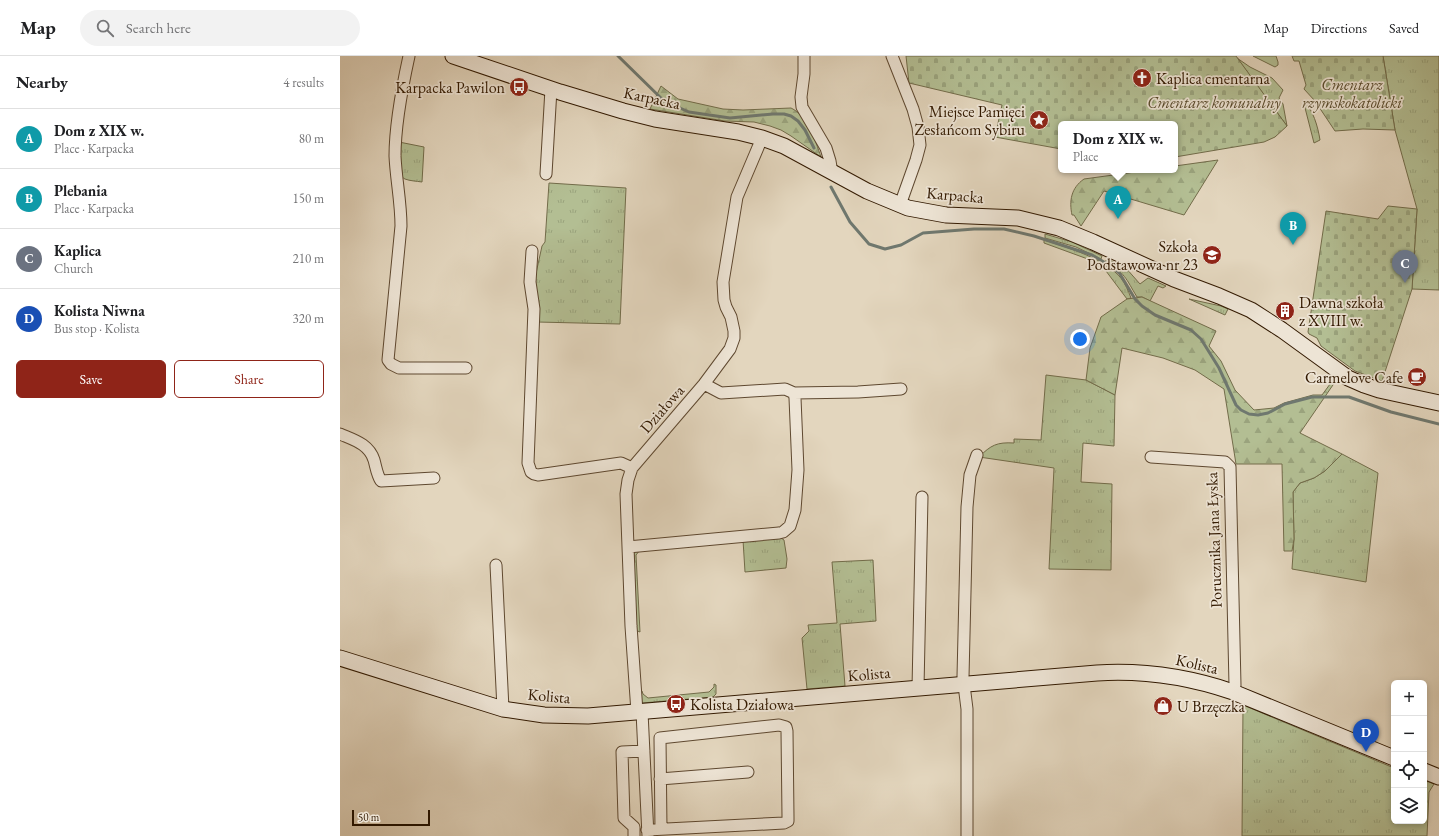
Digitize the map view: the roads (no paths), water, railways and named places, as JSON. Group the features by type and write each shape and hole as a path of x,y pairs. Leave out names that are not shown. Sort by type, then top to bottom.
{"street":[{"path":"409,56 400,102 395,145 396,177 401,209 401,226 388,360 391,364 399,368 466,368"},
{"name":"Karpacka","path":"453,56 598,104 655,119 762,138 784,146 867,191 917,211 946,215 1018,218 1043,224 1080,236 1174,279 1251,310 1282,330 1338,372 1354,380 1379,390 1439,403"},
{"path":"804,56 804,74 800,97 802,107 826,148 832,173"},
{"path":"892,56 913,109 918,127 920,144 900,205"},
{"path":"546,174 551,89"},
{"name":"Działowa","path":"647,833 644,751 631,626 626,494 628,480 632,468 704,384 727,355 732,343 734,331 731,317 724,300 723,282 737,197 743,179 762,138"},
{"path":"532,251 530,282 534,309 529,468 534,474 538,475 621,464 632,468"},
{"path":"704,384 721,393 785,389 794,393 858,392 901,389"},
{"path":"628,547 779,533 788,529 792,522 795,510 798,470 794,393"},
{"path":"340,434 367,448 374,459 378,477 381,481 434,478"},
{"path":"968,836 967,709 963,677 967,507 970,476 977,455"},
{"name":"Porucznika Jana Łyska","path":"1151,457 1225,462 1230,467 1235,685 1233,692"},
{"path":"918,688 922,497"},
{"path":"496,565 503,709"},
{"name":"Kolista","path":"340,658 503,709 544,715 588,716 964,684 1123,672 1154,673 1183,677 1233,692 1391,757"},
{"path":"647,833 661,829 781,824 788,821 786,727 779,725 660,738 661,829"},
{"path":"634,836 634,827 624,818 622,752 644,751"},
{"path":"1427,771 1439,777"},
{"path":"660,780 748,772"}],"waterway":[{"path":"618,56 664,101 689,112 730,118 773,114 784,114 791,116 798,121 805,130 814,148"},
{"path":"831,187 850,222 869,244 885,249 901,245 923,233 974,229 1004,229 1034,236 1092,255 1114,268 1120,274 1135,299 1142,306 1155,315 1191,330 1201,339 1219,368 1236,405 1241,410 1249,414 1258,415 1268,413 1285,404 1312,397 1349,397 1391,412 1439,424"}],"place":[{"name":"Kaplica cmentarna","path":"1142,78"},
{"name":"Karpacka Pawilon","path":"519,87"},
{"name":"Miejsce Pamięci Zesłańcom Sybiru","path":"1039,120"},
{"name":"Dom z XIX w.","path":"1118,219"},
{"name":"Plebania","path":"1293,245"},
{"name":"Szkoła Podstawowa nr 23","path":"1212,255"},
{"name":"Kaplica","path":"1405,283"},
{"name":"Dawna szkoła z XVIII w.","path":"1285,311"},
{"name":"Carmelove Cafe","path":"1417,377"},
{"name":"Kolista Działowa","path":"676,704"},
{"name":"U Brzęczka","path":"1163,706"},
{"name":"Kolista Niwna","path":"1366,752"}],"park label":[{"name":"Cmentarz rzymskokatolicki","path":"1352,93"},
{"name":"Cmentarz komunalny","path":"1214,102"}]}
